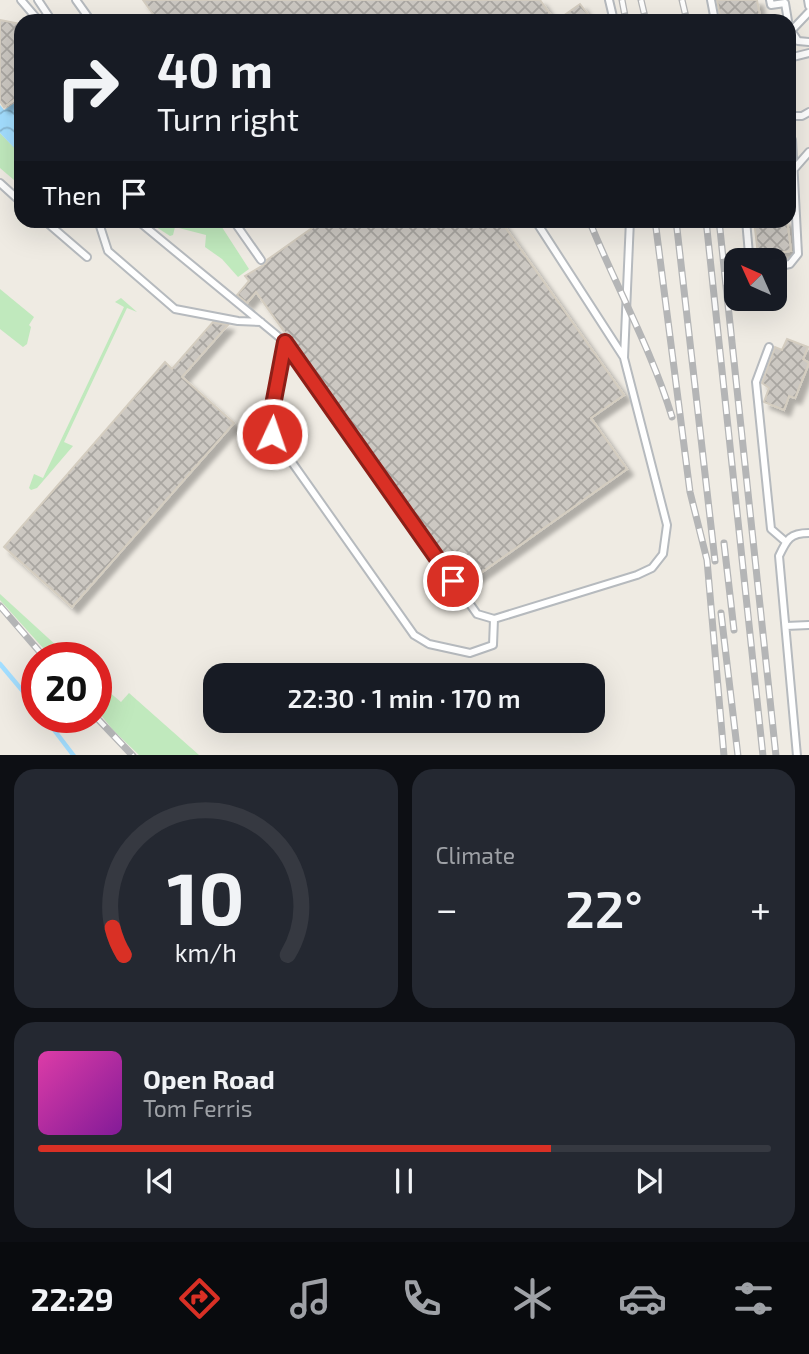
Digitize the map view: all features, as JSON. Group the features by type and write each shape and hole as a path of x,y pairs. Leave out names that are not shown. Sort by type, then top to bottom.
{"lane":[{"path":"771,0 771,5 785,3 787,14"},
{"path":"796,23 809,9 808,0"},
{"path":"796,167 809,152"},
{"path":"0,183 14,196"},
{"path":"788,264 798,254 796,197"},
{"path":"53,228 87,257"},
{"path":"101,228 108,251 175,310 238,321 261,322"},
{"path":"147,228 285,342 477,614 494,619 652,568 663,554 667,525 624,358 630,228"},
{"path":"238,228 261,261"},
{"path":"540,228 624,358"},
{"path":"747,228 748,248"},
{"path":"285,342 270,421 272,434 414,635 429,644 470,653 494,645 494,619"},
{"path":"769,347 755,382 771,529 786,542"},
{"path":"797,755 779,556 786,542 796,533 809,533"},
{"path":"786,626 809,625"}],"green space":[{"path":"0,133 14,148 14,180 0,168"},
{"path":"158,228 175,228 170,236"},
{"path":"179,228 223,228 249,269 238,277 222,259 205,247 206,235"},
{"path":"0,289 34,317 29,325 31,327 27,344 23,347 0,329"},
{"path":"121,298 137,312 127,308 64,442 73,446 37,488 31,490 29,488 34,474 43,478 124,307 115,302"},
{"path":"0,594 52,642 38,642 0,600"},
{"path":"129,693 199,755 139,755 113,730 112,694 121,702"}],"water":[{"path":"14,104 14,148 0,133 0,105 4,110"}],"building":[{"path":"143,0 540,0 550,14 153,14"},
{"path":"717,0 757,0 760,14 720,14"},
{"path":"580,4 588,14 566,14"},
{"path":"0,20 14,23 14,100 4,107 0,101"},
{"path":"312,228 506,228 624,395 591,418 627,469 464,585 256,292 247,303 237,295 249,281 245,276"},
{"path":"755,228 788,228 791,251 788,251 788,248 757,248"},
{"path":"213,322 228,325 182,377 234,423 72,607 4,547 165,362 172,369"},
{"path":"787,339 808,347 803,359 809,363 795,398 789,396 784,410 764,402 769,388 762,383 775,347 782,350"}],"waterway":[{"path":"0,664 21,689"},
{"path":"56,733 73,755"}],"railway":[{"path":"622,0 625,14"},
{"path":"641,0 644,14"},
{"path":"682,0 685,14"},
{"path":"593,228 654,367 672,417"},
{"path":"656,228 690,492 707,560 724,755"},
{"path":"677,228 715,561"},
{"path":"707,228 763,755"},
{"path":"720,228 776,755"},
{"path":"724,543 734,630"},
{"path":"0,606 31,642"},
{"path":"721,613 738,755"},
{"path":"111,733 132,755"}],"route":[{"path":"272,434 270,421 285,342 453,581"}]}
